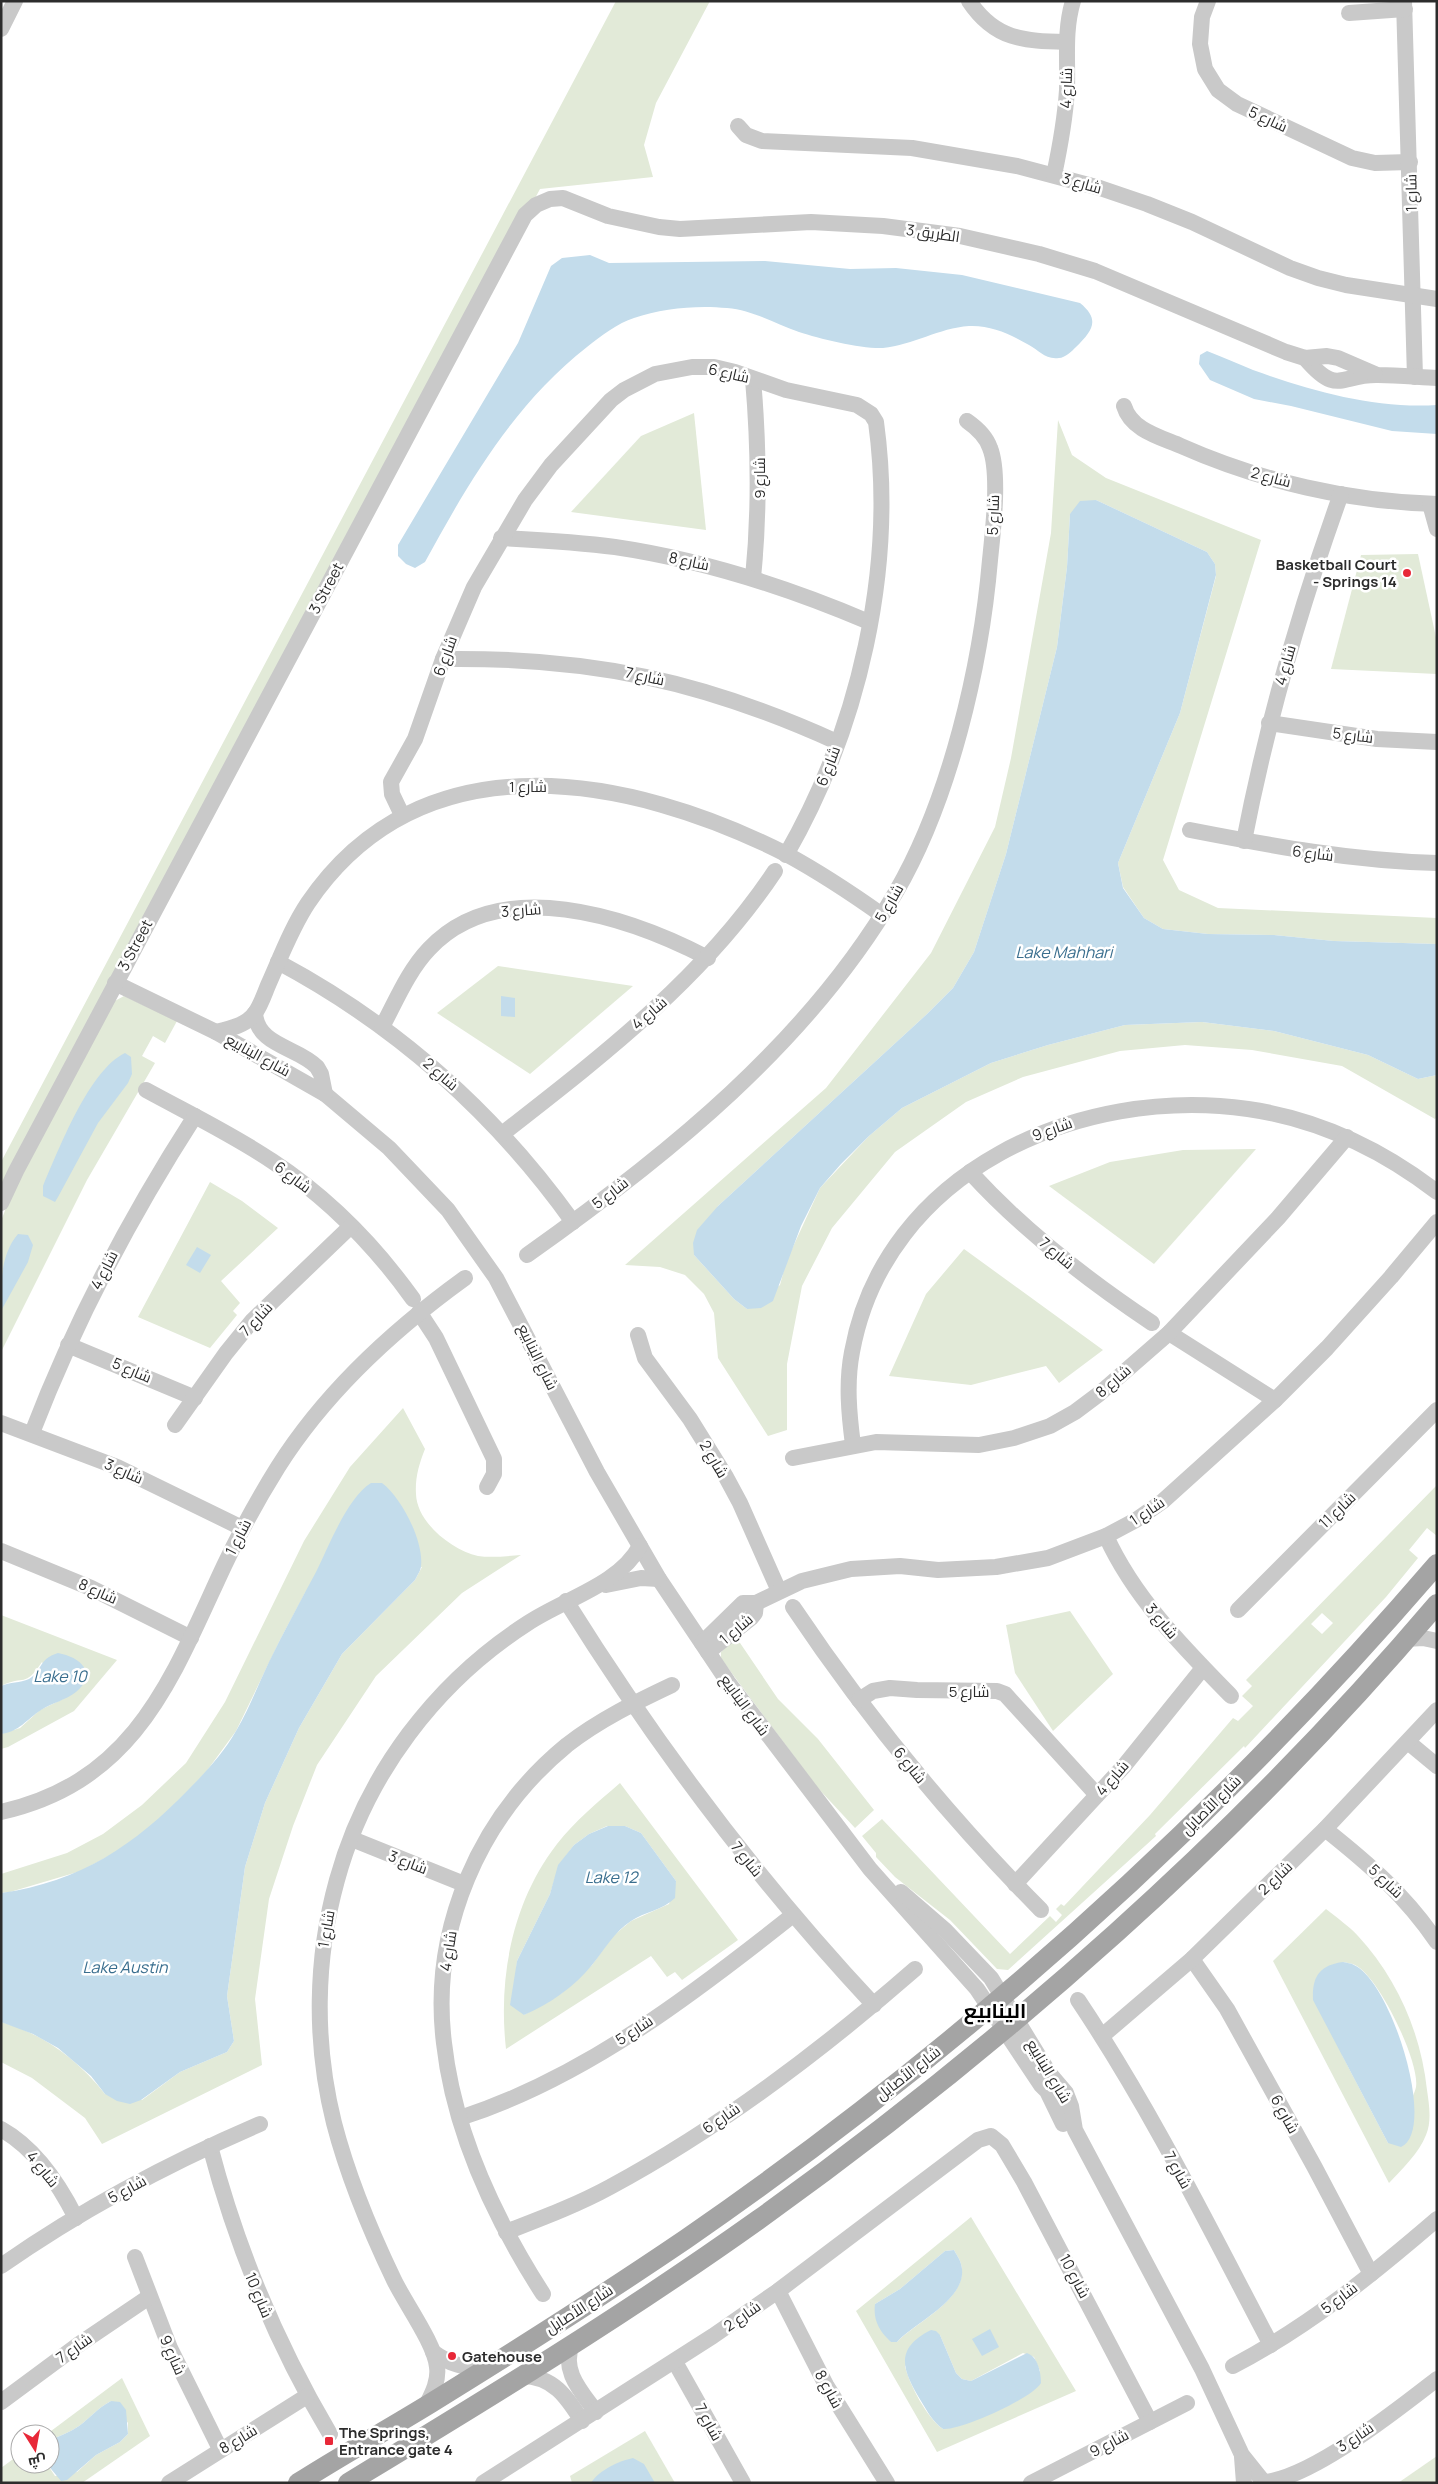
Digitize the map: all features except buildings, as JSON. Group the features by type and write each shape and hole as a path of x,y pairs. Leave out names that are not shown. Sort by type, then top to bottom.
{"main road":[{"name":"شارع الأصايل","path":"298,2483 374,2435 485,2370 687,2238 785,2168 880,2096 996,2002 1124,1889 1214,1803 1334,1679 1437,1564"},
{"name":"شارع الأصايل","path":"348,2483 642,2300 788,2199 896,2117 1010,2024 1164,1888 1218,1836 1437,1604"}],"street":[{"path":"1,29 16,1"},
{"path":"969,1 977,14 1003,33 1018,39 1066,42"},
{"name":"شارع 4","path":"1054,175 1066,107 1066,42 1073,1"},
{"name":"شارع 5","path":"1208,1 1200,30 1202,58 1211,80 1227,98 1352,158 1375,163 1410,162"},
{"name":"شارع 1","path":"1349,13 1405,5 1415,377"},
{"name":"شارع 3","path":"738,126 746,134 762,141 912,148 982,159 1054,175 1100,188 1156,208 1202,226 1290,268 1318,278 1413,297"},
{"name":"3 الطريق","path":"545,201 556,198 570,200 608,216 659,227 680,228 788,222 834,223 910,229 977,240 1039,254 1104,275 1310,364 1331,380 1348,381 1375,374"},
{"name":"3 Street","path":"1,1204 16,1171 525,215 531,208 545,201"},
{"path":"1413,297 1437,300"},
{"name":"3 الطريق","path":"1310,364 1327,356 1338,358 1375,374"},
{"name":"شارع 6","path":"402,815 392,794 392,782 415,739 443,659 474,587 525,500 551,465 580,432 624,390 655,374 692,367 714,367 735,372 786,390 857,405 872,414 876,422 880,482 880,533 869,622 855,684 837,742 816,799 786,855"},
{"path":"1375,374 1437,378"},
{"name":"شارع 9","path":"753,379 760,458 758,538 753,578"},
{"name":"شارع 2","path":"1124,406 1131,420 1140,428 1192,451 1263,476 1341,494 1433,504"},
{"name":"شارع 5","path":"527,1255 573,1222 688,1129 774,1050 837,981 882,914 906,873 936,804 967,702 983,620 992,539 994,462 986,438 967,421"},
{"name":"شارع 4","path":"1244,841 1269,723 1302,607 1341,494"},
{"path":"1433,504 1437,529"},
{"name":"شارع 8","path":"501,538 581,543 685,560 753,578 814,598 869,622"},
{"name":"شارع 7","path":"443,659 496,658 548,661 650,676 746,704 837,742"},
{"name":"شارع 5","path":"1269,723 1378,739 1437,742"},
{"name":"شارع 1","path":"255,1013 308,903 328,877 370,835 402,815 445,797 478,789 534,784 562,786 629,798 682,812 744,835 786,855 835,882 882,914"},
{"name":"شارع 6","path":"1190,830 1331,855 1437,863"},
{"name":"شارع 4","path":"502,1134 619,1040 683,984 738,924 776,872"},
{"name":"شارع 3","path":"382,1027 411,973 429,949 459,926 476,917 502,910 551,908 613,920 650,932 708,958"},
{"name":"شارع 2","path":"278,962 304,976 382,1027 444,1076 502,1134 539,1176 573,1222"},
{"name":"شارع الينابيع","path":"116,983 216,1032 324,1094 358,1120 419,1178 448,1210 473,1243 517,1314 576,1433 659,1579 769,1739 851,1843 899,1890 956,1941 991,1978 996,2002 1047,2082 1069,2099 1069,2127 1202,2369 1242,2455 1262,2482"},
{"path":"216,1032 243,1023 255,1013 258,1026 266,1037 317,1067 321,1074 324,1094"},
{"name":"شارع 6","path":"146,1090 236,1138 296,1178 351,1226 388,1266 416,1306"},
{"name":"شارع 9","path":"853,1445 849,1414 852,1352 868,1299 885,1265 912,1226 930,1206 970,1172 986,1160 1044,1130 1074,1120 1141,1107 1213,1105 1248,1109 1303,1121 1347,1137 1403,1167 1437,1192"},
{"name":"شارع 4","path":"32,1433 68,1345 124,1233 195,1116"},
{"name":"شارع 8","path":"793,1458 853,1445 901,1441 948,1445 979,1445 1014,1438 1050,1426 1099,1394 1169,1333 1278,1218 1347,1137"},
{"name":"شارع 7","path":"970,1172 1011,1214 1048,1246 1116,1299 1152,1323"},
{"name":"شارع 1","path":"705,1647 752,1618 757,1608 756,1603 779,1591 826,1574 859,1568 900,1566 938,1570 976,1570 1017,1564 1062,1553 1106,1536 1136,1520 1163,1501 1275,1400 1327,1348 1437,1222"},
{"name":"شارع 7","path":"175,1425 226,1353 252,1321 351,1226"},
{"name":"شارع 1","path":"1,1812 63,1788 86,1774 120,1748 134,1732 160,1698 191,1638 242,1528 279,1466 330,1399 416,1306 465,1278"},
{"path":"416,1306 442,1350 494,1459 494,1474 487,1487"},
{"path":"1169,1333 1275,1400"},
{"name":"شارع 2","path":"638,1335 645,1358 690,1419 726,1477 740,1503 779,1591"},
{"name":"شارع 5","path":"68,1345 195,1398"},
{"name":"شارع 11","path":"1238,1610 1437,1410"},
{"name":"شارع 3","path":"1,1423 32,1433 159,1486 242,1528"},
{"name":"شارع 3","path":"1106,1536 1115,1556 1137,1591 1203,1668 1231,1696"},
{"name":"شارع 1","path":"426,2406 433,2392 437,2375 433,2352 404,2300 370,2226 334,2123 320,2033 319,1994 322,1954 328,1915 338,1877 362,1813 390,1762 418,1722 443,1692 498,1644 527,1623 622,1570 640,1546"},
{"name":"شارع 8","path":"1,1551 98,1591 191,1638"},
{"name":"شارع 1","path":"587,1590 629,1580 659,1579"},
{"path":"566,1600 632,1705"},
{"name":"شارع 6","path":"793,1607 860,1700 927,1785 1015,1884 1042,1910"},
{"path":"1406,1639 1423,1638 1437,1641"},
{"name":"شارع 4","path":"1015,1884 1097,1795 1203,1668"},
{"name":"شارع 4","path":"543,2294 506,2232 483,2182 460,2118 447,2064 442,2000 448,1942 464,1884 493,1829 527,1783 569,1744 632,1705 672,1685"},
{"name":"شارع 5","path":"860,1700 874,1691 890,1688 997,1691 1005,1694 1097,1795"},
{"name":"شارع 7","path":"632,1705 698,1796 792,1915 874,2005"},
{"name":"شارع 2","path":"1102,2036 1192,1959 1325,1829 1437,1710"},
{"path":"1408,1742 1437,1766"},
{"name":"شارع 5","path":"1325,1829 1374,1868 1399,1892 1437,1942"},
{"name":"شارع 3","path":"352,1839 464,1884"},
{"name":"شارع 5","path":"460,2118 519,2096 579,2065 682,1999 792,1915"},
{"name":"شارع 6","path":"1192,1959 1227,2009 1371,2274"},
{"name":"شارع 6","path":"506,2232 601,2191 658,2160 763,2090 874,2005 915,1969"},
{"name":"شارع 7","path":"1078,2000 1102,2036 1200,2209 1271,2345"},
{"name":"شارع 5","path":"1,2266 76,2218 120,2193 210,2146 260,2124"},
{"name":"شارع 4","path":"1,2128 19,2141 42,2165 62,2192 76,2218"},
{"name":"شارع 2","path":"494,2480 675,2362 778,2291 978,2140 991,2136"},
{"name":"شارع 10","path":"991,2136 1002,2145 1024,2182 1150,2422"},
{"name":"شارع 10","path":"210,2146 232,2225 252,2280 274,2332 307,2396 330,2434"},
{"name":"شارع 5","path":"1233,2366 1271,2345 1371,2274 1437,2218"},
{"name":"شارع 9","path":"135,2257 149,2298 185,2383 220,2449"},
{"name":"شارع 8","path":"778,2291 826,2385 887,2483"},
{"name":"شارع 7","path":"1,2402 78,2345 149,2298"},
{"path":"572,2344 568,2364 572,2377 596,2412"},
{"path":"433,2352 443,2360 459,2366 485,2370"},
{"name":"شارع 7","path":"675,2362 743,2483"},
{"path":"522,2376 536,2377 565,2395 579,2423"},
{"path":"556,2388 572,2377"},
{"name":"شارع 3","path":"1262,2482 1293,2478 1351,2441 1437,2380"},
{"name":"شارع 8","path":"169,2483 220,2449 307,2396"},
{"name":"شارع 9","path":"1031,2483 1187,2403"},
{"name":"شارع الينابيع","path":"1242,2455 1244,2483"}],"green space":[{"path":"616,1 710,1 656,103 644,145 653,177 540,189 1,1197 1,1162"},
{"path":"694,413 706,530 571,512 641,436"},
{"path":"1058,420 1072,455 1106,478 1261,540 1163,860 1179,890 1218,908 1437,918 1437,944 1334,941 1274,935 1208,934 1163,929 1144,918 1123,887 1118,863 1180,713 1216,576 1215,564 1207,552 1096,500 1070,514 1067,567 1057,647 1006,854 974,952 953,988 927,1014 718,1206 694,1255 734,1299 747,1309 780,1285 786,1262 820,1188 869,1136 902,1108 991,1063 1048,1045 1125,1025 1202,1022 1274,1031 1368,1055 1418,1079 1437,1075 1437,1117 1435,1119 1342,1066 1252,1050 1185,1045 1120,1051 1023,1077 966,1102 895,1152 832,1228 802,1286 787,1364 787,1430 768,1436 718,1358 714,1313 704,1294 685,1275 660,1267 625,1265 826,1088 931,953 995,827 1011,758 1051,533"},
{"path":"1418,554 1437,642 1437,674 1331,669 1361,555"},
{"path":"498,966 633,986 530,1074 437,1013"},
{"path":"124,996 177,1021 165,1043 153,1036 142,1056 155,1063 87,1180 1,1352 1,1221 14,1187 113,1002"},
{"path":"1256,1149 1154,1264 1049,1186 1110,1162 1183,1150"},
{"path":"210,1182 242,1201 278,1228 221,1281 240,1303 233,1311 237,1315 210,1348 138,1317"},
{"path":"964,1249 1103,1350 1059,1383 1046,1366 971,1385 889,1376 926,1294"},
{"path":"403,1408 425,1449 418,1471 416,1494 422,1515 429,1525 447,1541 468,1553 488,1557 521,1555 462,1593 376,1676 317,1765 293,1826 269,1899 255,1999 262,2065 102,2144 85,2118 32,2078 1,2062 1,2022 17,2027 46,2041 72,2059 105,2094 142,2100 180,2072 227,2052 234,2041 227,1996 245,1867 265,1803 299,1728 342,1654 415,1580 422,1567 305,1593 236,1731 206,1772 161,1819 129,1845 81,1871 10,1892 1,1893 1,1874 67,1853 103,1834 142,1805 186,1763 225,1702 304,1541 350,1467"},
{"path":"1437,1485 1437,1536 1427,1528 1409,1550 1418,1558 1386,1597 1245,1748 1244,1746 1155,1834 1156,1836 1008,1970 997,1969 950,1920 895,1877 876,1857 876,1853 862,1836 882,1819 1010,1954 1050,1916 1056,1922 1062,1915 1056,1909 1061,1904 1064,1906 1150,1815 1233,1718 1238,1721 1253,1706 1242,1696 1252,1686 1246,1680","holes":["1322,1613 1333,1623 1322,1634 1311,1624"]},
{"path":"1070,1611 1113,1674 1053,1731 1015,1673 1006,1625"},
{"path":"1,1615 117,1660 74,1711 1,1749 1,1734 20,1728 40,1710 63,1699 42,1662 24,1680 1,1686"},
{"path":"736,1637 778,1699 818,1739 874,1810 855,1828 817,1787 721,1658 721,1652"},
{"path":"620,1783 738,1940 682,1980 675,1972 667,1977 651,1956 506,2049 504,1995 507,1968 519,1916 529,1891 557,1844 579,1820","holes":["607,1826 625,1826 641,1833 676,1881 669,1904 631,1921 613,1936 592,1965 562,1993 524,2015 516,1975 517,1961 550,1894 559,1865 574,1845 589,1834"]},
{"path":"1326,1909 1347,1925 1372,1952 1405,2007 1413,2027 1424,2069 1429,2101 1428,2130 1419,2148 1389,2183 1273,1961","holes":["1343,1962 1355,1965 1375,1985 1396,2020 1405,2040 1415,2075 1416,2087 1388,2143 1342,2055"]},
{"path":"971,2217 1076,2391 937,2452 856,2311","holes":["954,2250 961,2264 962,2276 957,2288 940,2308 897,2342 891,2342 875,2304 900,2289 945,2251","940,2335 956,2373 962,2379 971,2381 1023,2353 1034,2357 1040,2371 943,2429 931,2417 920,2400 910,2382 905,2366"]},
{"path":"122,2378 150,2436 82,2483 1,2483 1,2468 10,2461 10,2474 54,2474 55,2476 77,2472 96,2455 120,2442 128,2434 128,2423 111,2401 79,2426 60,2436 60,2424"},
{"path":"645,2431 675,2483 572,2483 570,2476"},
{"path":"1437,2456 1437,2483 1398,2483"}],"water":[{"path":"590,255 609,263 765,261 850,269 896,268 962,275 1080,303 1087,309 1092,325 1082,341 1064,357 1050,358 1007,334 977,326 958,327 905,344 874,348 818,338 737,309 680,308 628,320 592,343 561,369 537,393 515,419 476,474 425,562 415,568 406,564 398,556 398,545 518,343 551,266 562,258"},
{"path":"1207,351 1275,378 1344,397 1390,404 1437,405 1437,434 1392,431 1291,406 1254,399 1210,380 1199,364 1200,355"},
{"name":"Lake Mahhari","path":"1096,500 1207,552 1215,564 1216,575 1180,713 1118,863 1123,888 1144,918 1163,929 1208,934 1274,935 1334,941 1437,944 1437,1075 1418,1079 1368,1055 1274,1031 1202,1022 1125,1025 1048,1045 991,1063 902,1108 869,1136 841,1164 820,1188 801,1226 773,1301 761,1308 747,1309 734,1299 694,1255 693,1243 697,1230 718,1206 953,988 974,952 1006,854 1057,647 1067,567 1070,514 1080,501"},
{"path":"501,996 515,998 515,1017 501,1016"},
{"path":"125,1053 131,1057 132,1074 128,1083 98,1123 55,1202 43,1196 43,1186 76,1112 99,1076 112,1062"},
{"path":"18,1234 28,1235 33,1245 28,1262 1,1311 5,1260 12,1242"},
{"path":"197,1247 211,1255 200,1273 186,1265"},
{"name":"Lake Austin","path":"371,1483 382,1483 397,1498 410,1520 419,1544 421,1568 415,1580 342,1654 299,1728 265,1803 245,1867 227,1996 234,2041 227,2052 180,2072 141,2100 130,2104 117,2101 105,2094 91,2076 58,2048 33,2034 1,2022 1,1893 30,1888 56,1880 104,1858 127,1844 148,1827 169,1809 208,1769 226,1747 241,1723 275,1650 346,1511 362,1490"},
{"name":"Lake 10","path":"58,1653 73,1658 84,1667 86,1678 83,1685 72,1695 41,1710 13,1731 1,1734 1,1686 29,1679 36,1673 43,1662"},
{"name":"Lake 12","path":"608,1826 625,1826 641,1833 676,1881 675,1898 625,1925 578,1980 552,2000 524,2015 510,2005 517,1961 550,1894 558,1865 574,1845 589,1834"},
{"path":"1343,1962 1354,1965 1368,1977 1382,1998 1395,2025 1405,2056 1412,2086 1414,2114 1411,2135 1401,2147 1388,2143 1313,2000 1314,1984 1319,1973 1328,1966"},
{"path":"954,2250 961,2264 962,2276 958,2288 940,2308 897,2342 891,2342 878,2325 875,2315 875,2304 900,2289 945,2251"},
{"path":"990,2329 999,2347 982,2356 972,2339"},
{"path":"931,2330 936,2331 940,2335 956,2373 962,2379 971,2381 1027,2353 1036,2361 1041,2383 1025,2397 1011,2405 964,2425 943,2429 930,2416 906,2370 906,2353 911,2345 919,2337"},
{"path":"111,2401 120,2402 126,2410 128,2434 120,2442 96,2455 67,2480 61,2481 55,2474 60,2474 60,2436 79,2426"},
{"path":"633,2458 644,2464 655,2483 591,2483 599,2474 610,2467"}],"place":[{"name":"Basketball Court - Springs 14","path":"1407,573"},
{"name":"Gatehouse","path":"452,2356"},
{"name":"The Springs, Entrance gate 4","path":"329,2441"}],"district":[{"name":"الينابيع","path":"995,2010"}]}
